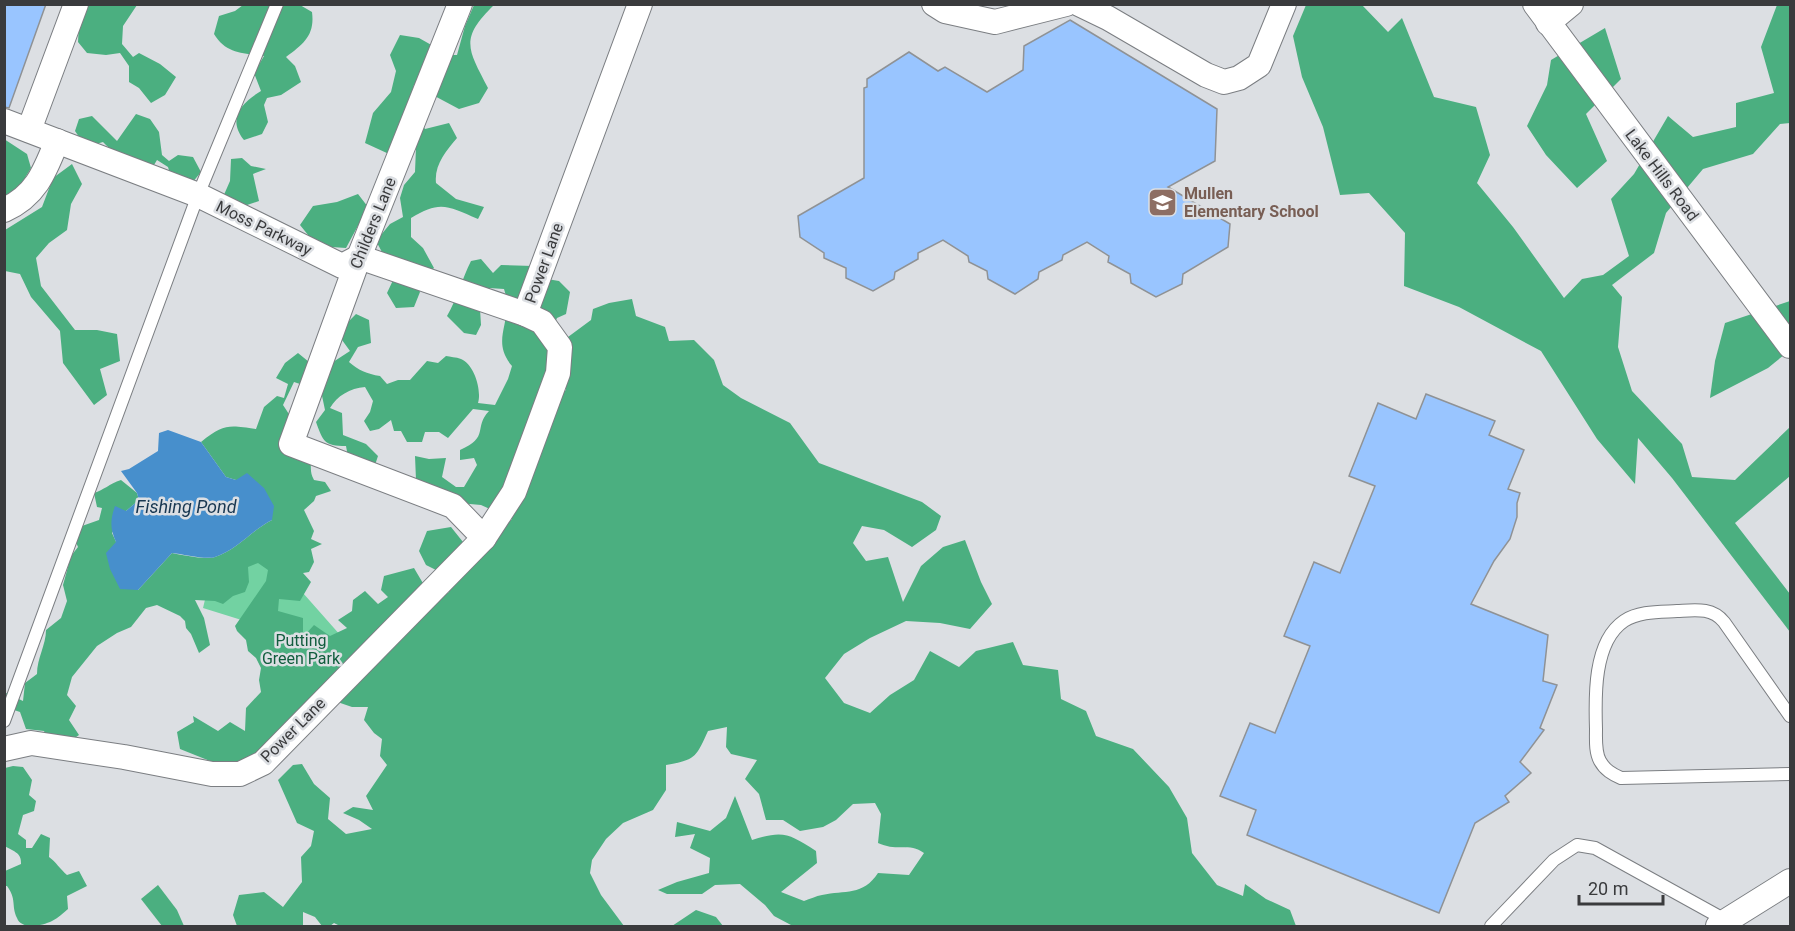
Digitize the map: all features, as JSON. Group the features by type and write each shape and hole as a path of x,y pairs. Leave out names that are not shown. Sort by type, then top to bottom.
{"street":[{"path":"29,130 76,4"},
{"name":"Childers Lane","path":"460,4 359,256 291,444 453,506 484,538"},
{"name":"Power Lane","path":"4,749 32,743 124,757 212,774 240,774 263,763 484,538 514,492 558,373 560,347 542,322 525,314 640,4"},
{"path":"934,4 945,11 994,22 1065,4"},
{"path":"1079,4 1108,18 1206,75 1224,82 1239,78 1259,65 1284,4"},
{"path":"1541,14 1571,4"},
{"name":"Lake Hills Road","path":"1541,14 1791,346"},
{"name":"Moss Parkway","path":"4,121 198,195 342,266 359,256"},
{"path":"4,210 19,204 36,186 57,141"},
{"path":"359,256 525,314"},
{"path":"1723,924 1791,881"}],"lane":[{"path":"4,722 198,195 278,4"},
{"path":"1791,716 1719,615 1712,612 1704,610 1647,613 1635,616 1617,628 1599,664 1595,699 1597,755 1601,764 1611,773 1621,778 1791,774"},
{"path":"1491,927 1554,860 1577,845 1595,848 1723,924"}],"green space":[{"path":"80,5 137,5 123,26 122,44 133,57 139,53 160,64 176,77 165,95 151,103 139,88 129,82 129,66 120,53 106,55 87,53 78,42"},
{"path":"243,5 300,5 312,12 310,33 298,48 286,57 295,66 301,82 281,95 267,98 264,105 268,122 262,134 244,140 239,132 237,118 242,106 261,91 254,73 264,56 230,49 214,34 219,16 235,11"},
{"path":"474,5 494,5 475,27 471,36 472,54 488,88 479,103 459,109 414,85 409,103 425,129 449,123 457,138 439,164 436,183 456,199 484,207 478,219 444,207 429,209 411,218 411,237 423,248 434,268 416,283 420,292 414,307 396,308 387,293 395,276 376,241 390,224 403,217 400,198 404,185 415,172 416,147 389,154 365,143 373,113 391,92 396,71 390,55 400,35 419,38 449,55 457,55"},
{"path":"1306,5 1362,5 1388,32 1402,18 1434,97 1476,107 1490,155 1477,183 1513,227 1564,298 1582,279 1603,275 1629,256 1611,199 1634,174 1668,116 1693,137 1736,127 1736,103 1774,93 1761,47 1777,5 1790,5 1790,123 1780,124 1753,154 1703,169 1666,213 1654,253 1612,285 1622,297 1618,347 1632,391 1682,444 1692,477 1735,480 1790,427 1790,476 1735,523 1790,594 1790,632 1672,478 1638,438 1635,484 1597,439 1541,351 1459,307 1404,286 1405,233 1369,193 1340,195 1323,127 1302,77 1293,36"},
{"path":"1605,28 1621,79 1586,114 1607,161 1577,188 1546,155 1527,126 1547,85 1551,60"},
{"path":"136,114 150,119 159,132 162,155 169,161 178,155 193,157 201,172 192,183 171,177 168,167 157,160 154,165 131,163 120,157 103,142 86,147 75,131 79,119 92,116 117,141"},
{"path":"4,139 27,154 31,168 14,196 4,198"},
{"path":"242,158 251,166 266,169 253,174 259,201 241,207 223,197 230,181 231,159"},
{"path":"72,164 82,184 71,204 67,230 49,243 36,258 41,286 75,330 97,330 117,334 120,361 100,369 107,395 94,405 63,363 60,331 31,297 20,274 5,271 5,230 42,207 53,178"},
{"path":"358,194 368,207 346,248 317,246 300,225 313,206 337,202"},
{"path":"481,259 493,273 501,265 533,266 547,279 559,281 570,292 566,314 557,318 547,341 555,397 566,390 564,359 568,337 591,320 593,309 609,303 632,299 636,316 665,327 669,341 694,340 714,360 723,385 741,398 790,423 819,463 922,502 941,516 936,530 912,547 884,530 862,526 853,543 866,561 888,557 903,602 921,566 943,547 965,540 992,604 970,629 940,623 906,621 870,638 844,654 825,678 844,703 870,713 890,695 914,680 930,651 959,667 976,651 1013,642 1023,665 1058,670 1061,699 1086,711 1096,736 1133,749 1169,787 1187,818 1192,853 1217,885 1243,896 1245,884 1266,899 1290,910 1296,926 790,926 774,916 765,905 740,884 715,885 702,894 667,894 658,890 709,873 710,858 690,848 695,834 675,837 677,822 710,831 726,818 735,796 752,840 772,835 786,835 816,851 817,863 781,892 804,901 820,895 860,889 878,873 909,875 924,853 913,848 891,847 878,843 881,814 875,803 853,804 836,820 823,827 800,831 783,820 766,820 759,794 745,779 757,760 731,754 726,747 727,727 708,731 694,756 666,765 666,790 653,810 623,823 606,839 592,860 590,873 601,895 624,926 340,926 334,923 330,926 322,926 315,917 303,912 303,926 237,926 233,915 239,895 264,892 283,907 302,882 301,857 311,846 314,831 297,823 278,780 293,765 302,764 314,784 330,798 328,819 346,834 372,829 343,813 353,807 373,810 366,796 387,765 380,756 382,739 364,720 368,707 352,707 320,696 273,752 249,756 235,766 220,765 180,749 177,732 194,722 193,716 218,731 230,722 245,731 246,708 261,692 259,680 261,668 256,658 248,651 246,640 235,626 266,581 268,570 258,563 248,567 249,582 245,592 233,596 223,604 215,601 195,600 204,618 210,645 199,653 186,628 185,621 180,616 157,605 146,608 131,627 97,646 72,677 67,695 76,706 69,720 79,735 53,753 44,731 26,729 20,712 5,707 4,692 23,701 25,683 37,674 46,630 61,618 67,601 63,585 71,556 78,547 75,540 82,526 99,520 102,508 97,507 94,493 121,480 137,493 139,500 126,511 112,533 138,590 172,553 200,558 215,557 230,550 272,520 236,480 226,477 201,442 227,427 256,429 264,407 277,396 284,398 288,384 276,378 285,363 298,353 309,362 300,384 294,382 283,405 305,443 314,480 325,482 331,491 316,496 304,510 314,531 311,539 322,544 311,549 314,562 309,572 303,573 311,582 300,601 279,599 278,611 303,618 303,637 314,625 330,636 347,628 338,620 352,611 353,600 365,591 378,604 388,597 381,590 384,576 414,568 434,602 449,592 440,572 426,565 419,551 427,531 451,527 481,559 494,538 512,519 481,505 459,503 416,480 415,456 429,459 446,458 442,477 456,487 464,487 477,465 474,458 460,460 460,450 475,441 484,417 489,411 473,409 448,438 439,432 425,432 422,442 407,442 401,431 394,431 391,420 379,429 370,431 364,421 373,401 365,387 344,393 330,408 342,413 343,435 366,444 378,456 374,468 348,457 346,446 333,445 325,441 316,422 325,410 321,391 330,364 350,351 342,340 344,326 356,314 369,320 371,343 358,347 349,362 356,367 380,376 387,384 398,380 410,380 427,361 438,363 446,356 459,358 470,366 476,378 479,391 478,403 495,405 512,366 506,356 502,338 507,311 504,289 489,288 480,309 481,325 476,335 464,333 447,316 471,261"},
{"path":"1790,301 1790,350 1768,368 1710,398 1715,361 1725,323"},
{"name":"Putting Green Park","path":"270,551 341,636 266,737 261,626 203,608 213,566"},
{"path":"23,767 32,780 29,795 36,801 34,811 23,815 18,834 26,840 26,848 32,848 41,834 50,838 49,857 67,875 79,871 87,886 67,896 68,909 52,921 38,925 27,926 19,922 12,895 5,886 5,871 21,864 18,854 5,846 5,768"},
{"path":"158,885 177,910 184,926 162,926 141,899"},
{"path":"696,910 716,917 723,926 672,926"}],"water":[{"name":"Fishing Pond","path":"168,430 201,442 226,477 236,480 247,473 264,488 274,506 272,520 230,550 215,557 172,553 138,590 120,589 110,569 106,553 116,542 111,524 112,516 115,506 126,511 139,500 137,493 121,471 129,469 158,451 159,433"}],"building":[{"path":"4,4 46,4 9,108 4,107"},
{"path":"1070,20 1217,109 1215,161 1168,187 1230,224 1228,247 1183,274 1182,284 1156,297 1131,283 1130,274 1108,262 1109,256 1087,242 1063,255 1062,260 1039,272 1038,279 1015,294 988,279 987,271 969,262 968,256 943,240 918,253 918,259 895,272 894,279 873,291 846,278 846,268 824,258 824,253 800,237 798,216 864,178 864,88 867,87 867,79 909,52 938,71 945,67 987,92 1023,70 1024,46"},
{"path":"1426,394 1495,421 1489,435 1524,450 1508,489 1520,493 1517,517 1510,539 1494,561 1471,604 1548,635 1543,681 1557,685 1540,728 1544,730 1520,762 1531,773 1505,796 1509,802 1475,823 1439,913 1247,835 1256,810 1220,796 1250,723 1275,733 1310,646 1284,636 1314,562 1340,573 1375,486 1349,476 1378,403 1416,419"}],"place":[{"name":"Mullen Elementary School","path":"1163,202"}]}
